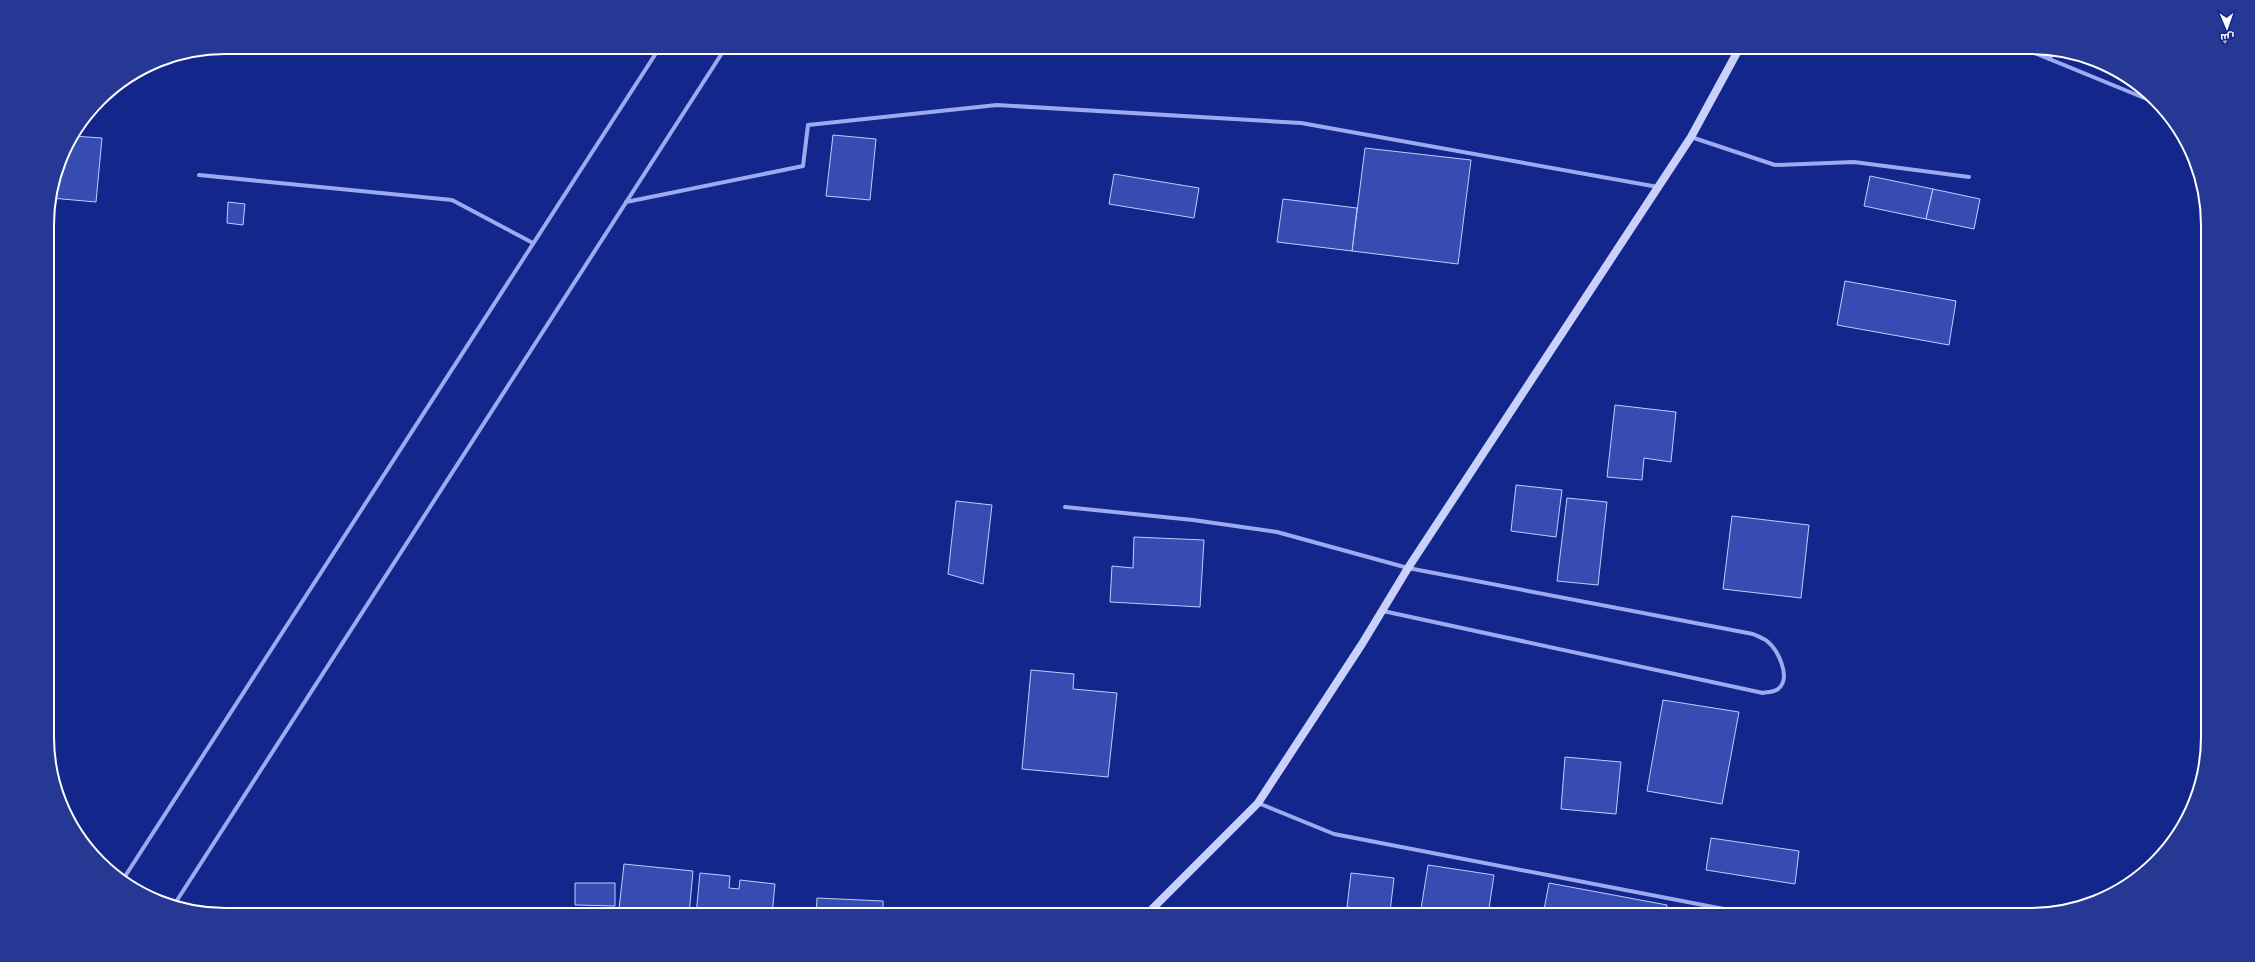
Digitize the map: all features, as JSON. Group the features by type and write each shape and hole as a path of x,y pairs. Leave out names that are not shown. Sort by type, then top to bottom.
{"main road":[{"path":"1157,908 1258,802 1383,611 1408,568 1691,137 1736,54"}],"street":[{"path":"125,876 655,54"},
{"path":"177,901 721,54"},
{"path":"2037,54 2145,98"},
{"path":"2049,59 2052,55"},
{"path":"626,202 803,166 808,125 997,105 1301,123 1658,187"},
{"path":"1691,137 1775,165 1854,162 1968,177"},
{"path":"199,175 452,200 533,243"},
{"path":"1065,507 1193,520 1277,532 1408,568 1753,634 1766,641 1775,650 1783,669 1784,677 1781,686 1777,691 1763,693 1383,611"},
{"path":"1258,802 1334,834 1719,908"}],"building":[{"path":"833,135 876,139 870,200 826,196"},
{"path":"79,136 102,138 96,202 56,198 67,159"},
{"path":"1365,148 1471,160 1458,264 1352,251"},
{"path":"1114,174 1199,188 1194,218 1109,204"},
{"path":"1870,176 1933,189 1926,219 1864,206"},
{"path":"1933,189 1980,199 1974,229 1926,219"},
{"path":"1283,199 1357,208 1352,251 1277,242"},
{"path":"228,202 245,204 243,225 227,223"},
{"path":"1845,281 1956,301 1949,345 1837,325"},
{"path":"1615,405 1676,412 1671,462 1644,458 1642,480 1607,477"},
{"path":"1516,485 1562,490 1556,537 1511,531"},
{"path":"1567,498 1607,502 1598,585 1557,581"},
{"path":"956,501 992,505 983,584 948,574"},
{"path":"1732,516 1809,525 1801,598 1723,589"},
{"path":"1134,537 1204,540 1200,607 1110,602 1112,566 1133,568"},
{"path":"1031,670 1074,674 1073,689 1117,693 1108,777 1022,769"},
{"path":"1663,700 1739,712 1722,804 1647,791"},
{"path":"1565,757 1621,762 1616,814 1561,809"},
{"path":"1711,838 1799,851 1795,884 1706,870"},
{"path":"624,864 693,871 690,908 619,908"},
{"path":"1428,865 1494,875 1489,908 1421,908"},
{"path":"700,873 730,876 729,888 739,889 740,880 775,884 773,908 697,908"},
{"path":"1351,873 1394,878 1390,908 1347,907"},
{"path":"575,883 615,883 615,906 575,905"},
{"path":"1549,883 1667,905 1666,908 1544,908"},
{"path":"817,898 883,901 883,908 816,908"}]}
